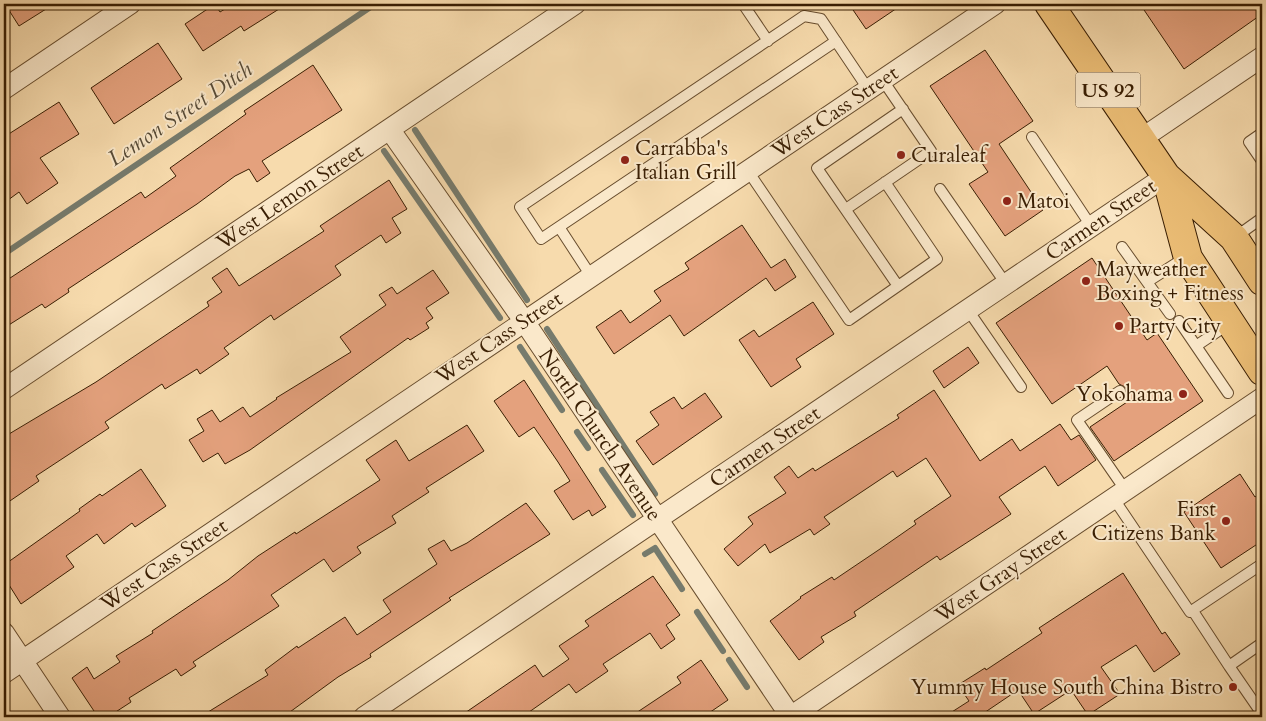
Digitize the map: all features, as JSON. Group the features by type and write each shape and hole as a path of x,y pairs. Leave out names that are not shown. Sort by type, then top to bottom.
{"main road":[{"name":"US 92","path":"1049,4 1166,176 1234,238 1262,281"},
{"name":"US 92","path":"1166,176 1187,256 1262,371"}],"street":[{"path":"4,89 130,4"},
{"name":"West Lemon Street","path":"4,389 575,4"},
{"name":"West Cass Street","path":"4,673 995,4"},
{"path":"1141,139 1262,58"},
{"name":"North Church Avenue","path":"390,130 524,321 656,520 791,717"},
{"name":"Carmen Street","path":"364,717 1166,176"},
{"name":"West Gray Street","path":"791,717 1262,398"},
{"path":"4,633 60,717"}],"lane":[{"path":"743,4 768,41"},
{"path":"836,40 541,239 520,207 804,16 821,19 836,40 875,84 902,109 931,151 846,209"},
{"path":"898,286 818,168 902,109"},
{"path":"1262,133 1249,142 1262,161"},
{"path":"1032,137 1091,226"},
{"path":"748,171 849,320 937,259 885,182"},
{"path":"940,189 1006,284"},
{"path":"1234,238 1262,218"},
{"path":"559,227 590,276"},
{"path":"1122,247 1170,314"},
{"path":"1147,282 1187,256"},
{"path":"968,310 1021,387"},
{"path":"1179,321 1228,393"},
{"path":"1196,346 1230,323"},
{"path":"1120,392 1077,420 1190,612 1193,611 1262,712"},
{"path":"1193,611 1262,564"},
{"path":"1229,666 1262,643"}],"building":[{"path":"5,4 54,4 19,26"},
{"path":"215,4 220,12 233,4 287,4 244,31 241,26 203,51 185,24"},
{"path":"849,4 903,4 866,29"},
{"path":"1140,4 1256,4 1262,14 1184,69"},
{"path":"158,43 182,79 114,124 91,88"},
{"path":"985,50 1033,121 999,144 1043,210 1005,236 969,184 988,172 930,86"},
{"path":"313,65 342,110 262,161 270,173 257,182 249,169 235,176 197,204 68,289 69,292 45,308 42,304 4,328 4,282 141,192 145,198 176,176 170,168 246,114 244,111"},
{"path":"59,102 79,134 40,158 58,183 27,204 19,192 4,203 4,137"},
{"path":"389,180 407,209 392,218 401,233 386,243 381,235 335,266 341,275 274,320 271,315 224,348 229,354 200,374 197,369 165,389 162,384 105,422 109,428 36,476 39,481 4,505 4,437 96,382 209,306 207,302 222,292 212,278 227,268 239,286 324,231 320,226"},
{"path":"742,225 771,268 785,259 796,277 775,291 766,278 684,336 670,315 614,354 596,327 621,310 630,323 661,301 654,291 689,269 685,263"},
{"path":"1092,258 1147,340 1157,333 1203,401 1114,461 1090,427 1130,400 1126,394 1125,387 1119,384 1107,366 1052,404 996,323"},
{"path":"433,270 449,293 426,308 433,318 426,323 429,328 410,340 408,338 250,450 225,464 218,453 203,462 189,440 204,431 197,419 212,410 220,422 243,407 250,417 276,398 351,352 340,337 386,305 379,295 392,287 397,294"},
{"path":"813,302 834,334 796,359 801,367 771,387 739,340 754,330 759,337"},
{"path":"968,347 979,363 944,388 933,371"},
{"path":"524,380 606,507 592,516 589,510 573,520 554,491 570,481 558,462 534,427 519,437 494,401"},
{"path":"934,390 980,461 1012,439 1020,451 1060,424 1071,440 1079,435 1096,460 1058,486 1045,466 999,497 1011,514 940,560 937,556 854,612 856,616 821,637 824,642 799,660 770,621 800,597 832,577 834,580 880,549 916,524 914,521 951,496 926,458 897,477 893,471 824,517 830,524 814,535 810,529 770,553 765,544 738,566 724,549 753,524 748,517 786,493 774,477 789,466 798,478 813,468 815,471 899,418 897,415"},
{"path":"705,393 722,417 653,465 636,441 659,425 650,412 674,397 682,409"},
{"path":"467,425 484,451 426,488 429,492 392,516 396,523 357,547 361,553 333,572 324,559 271,595 279,606 193,662 196,666 181,676 176,669 129,698 131,702 108,717 98,717 72,678 87,667 94,679 120,662 116,656 153,633 152,631 228,580 258,556 380,480 366,460 396,440 409,461"},
{"path":"141,469 166,506 135,527 132,523 104,544 97,534 66,556 74,567 21,604 4,577 4,565 80,511 79,509 100,494 102,496"},
{"name":"First Citizens Bank","path":"1240,474 1255,497 1262,492 1262,541 1221,568 1184,512"},
{"path":"526,503 550,534 449,598 451,600 370,654 371,657 338,677 283,717 200,717 268,675 265,670 297,646 298,648 345,617 357,635 391,612 383,600 437,564 428,549 444,540 451,551 467,543"},
{"path":"1123,573 1162,634 1165,632 1180,654 1154,672 1136,645 1101,667 1120,694 1088,715 1071,690 1034,714 1018,690 978,717 944,717 969,701 958,685 985,668 986,670 1042,633 1039,628"},
{"path":"653,576 680,615 666,625 675,639 661,649 650,633 603,664 608,671 576,693 569,684 522,717 459,717 535,665 543,677 569,659 559,646 589,626 585,621"},
{"path":"701,660 728,700 703,717 630,717 681,683 677,677"}],"waterway":[{"name":"Lemon Street Ditch","path":"4,254 375,4"},
{"path":"415,130 527,300"},
{"path":"384,151 500,318"},
{"path":"547,329 655,494"},
{"path":"520,347 562,410"},
{"path":"577,432 588,448"},
{"path":"602,470 633,515"},
{"path":"645,554 655,548 682,589"},
{"path":"697,612 723,651"},
{"path":"729,660 747,687"}],"place":[{"name":"Curaleaf","path":"901,155"},
{"name":"Carrabba's Italian Grill","path":"625,160"},
{"name":"Matoi","path":"1007,201"},
{"name":"Mayweather Boxing + Fitness","path":"1086,281"},
{"name":"Party City","path":"1119,326"},
{"name":"Yokohama","path":"1183,394"},
{"name":"First Citizens Bank","path":"1226,521"},
{"name":"Yummy House South China Bistro","path":"1233,687"}]}
